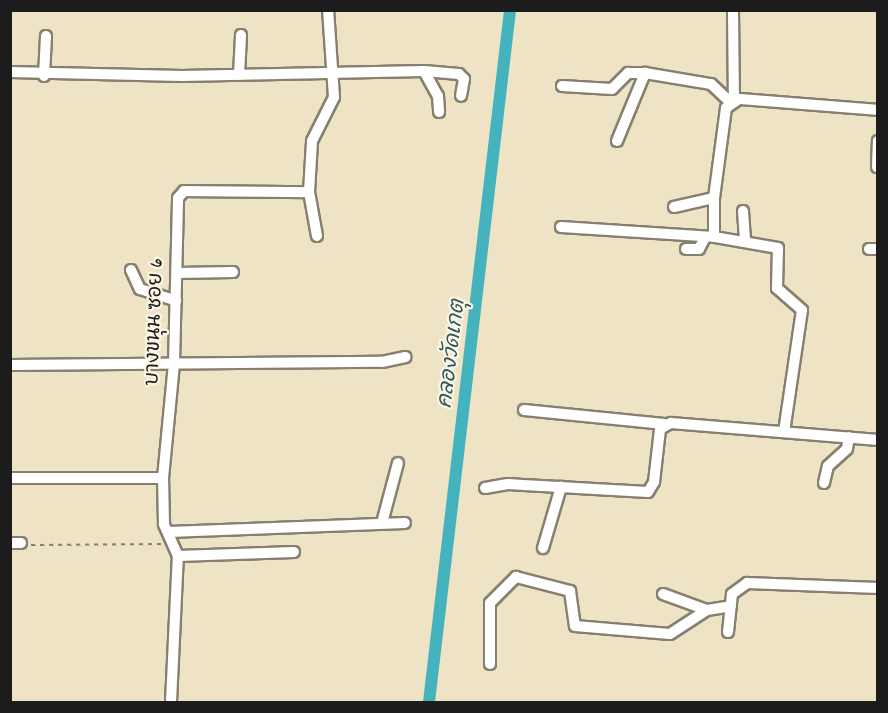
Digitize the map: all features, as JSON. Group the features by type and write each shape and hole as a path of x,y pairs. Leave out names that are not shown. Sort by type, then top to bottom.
{"street":[{"path":"317,236 309,192 312,141 328,118 334,96 328,10"},
{"path":"686,249 699,249 710,237 714,198 732,101 733,10"},
{"path":"239,75 241,35"},
{"path":"44,76 46,36"},
{"path":"424,71 438,96 439,112"},
{"path":"10,72 44,76 424,71 459,74 464,80 461,96"},
{"path":"562,86 612,89 628,73 645,73 711,84 732,101 878,110"},
{"path":"617,141 645,73"},
{"path":"877,167 878,141"},
{"name":"บางขนุน ซอย 6","path":"171,702 178,556 169,532 163,478 174,362 180,193 309,192"},
{"path":"674,207 714,198"},
{"path":"743,211 745,240"},
{"path":"561,227 745,240 778,248 777,288 802,310 784,432"},
{"path":"131,270 140,289 176,301"},
{"path":"177,273 233,272"},
{"path":"10,365 382,362 405,357"},
{"path":"524,410 664,424 878,440"},
{"path":"485,488 561,487 648,492 664,424"},
{"path":"824,483 828,466 847,449 849,437"},
{"path":"382,523 398,463"},
{"path":"10,478 163,478"},
{"path":"543,548 561,487"},
{"path":"169,532 405,523"},
{"path":"178,556 294,552"},
{"path":"490,664 490,603 516,577 570,591 575,626 670,634 707,610 730,606"},
{"path":"728,632 734,590 747,583 878,588"},
{"path":"663,594 707,610"}],"path":[{"path":"16,543 63,549 175,544"}],"waterway":[{"name":"คลองวัดเกตุ","path":"429,702 510,10"}]}
